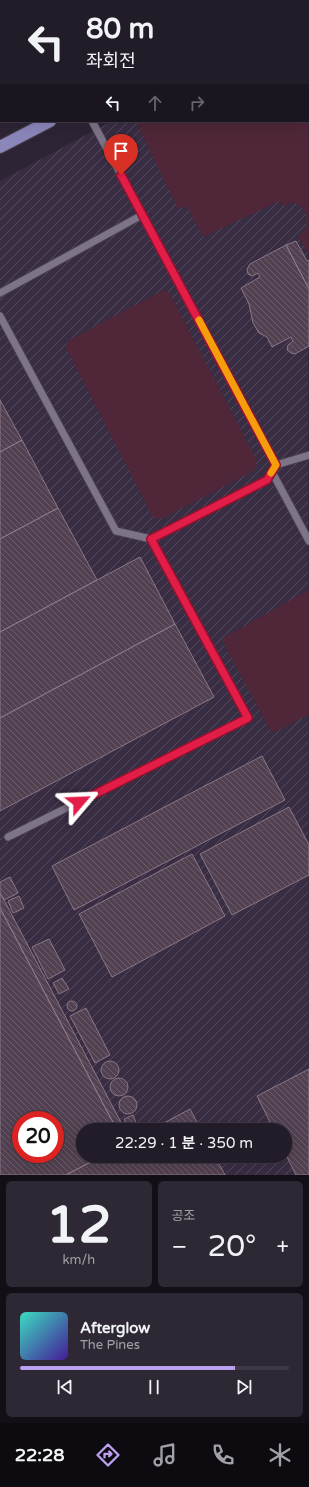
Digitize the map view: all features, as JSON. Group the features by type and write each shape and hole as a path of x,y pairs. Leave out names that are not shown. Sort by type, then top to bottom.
{"main road":[{"path":"0,147 48,122"}],"lane":[{"path":"93,122 276,465"},
{"path":"0,293 142,215"},
{"path":"0,316 116,531 151,539 267,480 276,465 309,455"},
{"path":"272,472 309,540"},
{"path":"8,837 248,718 151,539"}],"shaded area":[{"path":"110,122 308,122 309,1175 0,1175 0,181"},
{"path":"136,122 308,122 309,255 298,236 307,229 306,216 301,207 293,202 283,206 279,201 203,237 187,206 178,209"},
{"path":"164,290 169,292 257,461 255,470 161,519 153,517 66,348 67,341"},
{"path":"309,590 309,714 276,732 270,730 223,642 223,638"}],"building":[{"path":"296,241 307,261 309,260 309,289 286,245"},
{"path":"286,245 309,289 309,346 295,354 287,350 288,345 293,341 291,337 272,347 267,337 259,333 253,323 249,304 241,288 260,277 258,273 252,276 248,274 247,269 250,264"},
{"path":"0,400 22,440 0,452"},
{"path":"22,440 58,508 0,539 0,452"},
{"path":"58,508 97,580 0,632 0,539"},
{"path":"140,557 175,624 0,718 0,632"},
{"path":"175,624 214,697 0,811 0,718"},
{"path":"262,756 285,800 74,910 52,866"},
{"path":"289,807 309,845 309,875 232,915 200,854"},
{"path":"192,854 225,916 112,977 79,914"},
{"path":"10,877 18,893 4,900 0,893 0,882"},
{"path":"0,893 121,1123 113,1123 0,908"},
{"path":"19,896 24,908 13,913 8,901"},
{"path":"0,908 113,1123 76,1123 76,1163 89,1163 66,1175 0,1175"},
{"path":"49,939 65,970 48,979 32,947"},
{"path":"62,978 69,989 59,994 53,983"},
{"path":"70,1001 74,1001 76,1002 76,1010 70,1011 67,1008 67,1004"},
{"path":"86,1008 110,1055 95,1063 70,1016"},
{"path":"110,1061 116,1064 119,1070 116,1076 110,1079 104,1076 101,1070 104,1064"},
{"path":"309,1069 309,1175 296,1175 290,1163 292,1163 292,1123 270,1123 257,1096"},
{"path":"119,1078 125,1081 128,1087 125,1093 119,1096 113,1093 110,1087 113,1081"},
{"path":"128,1096 134,1099 137,1105 134,1111 128,1114 122,1111 119,1105 122,1099"},
{"path":"190,1109 197,1123 164,1123"},
{"path":"133,1115 136,1123 126,1123 124,1119"},
{"path":"89,1163 219,1163 225,1175 66,1175"}],"slow traffic":[{"path":"199,320 276,465 271,473"}],"route":[{"path":"79,802 248,718 151,539 267,480 276,465 121,175"}]}
